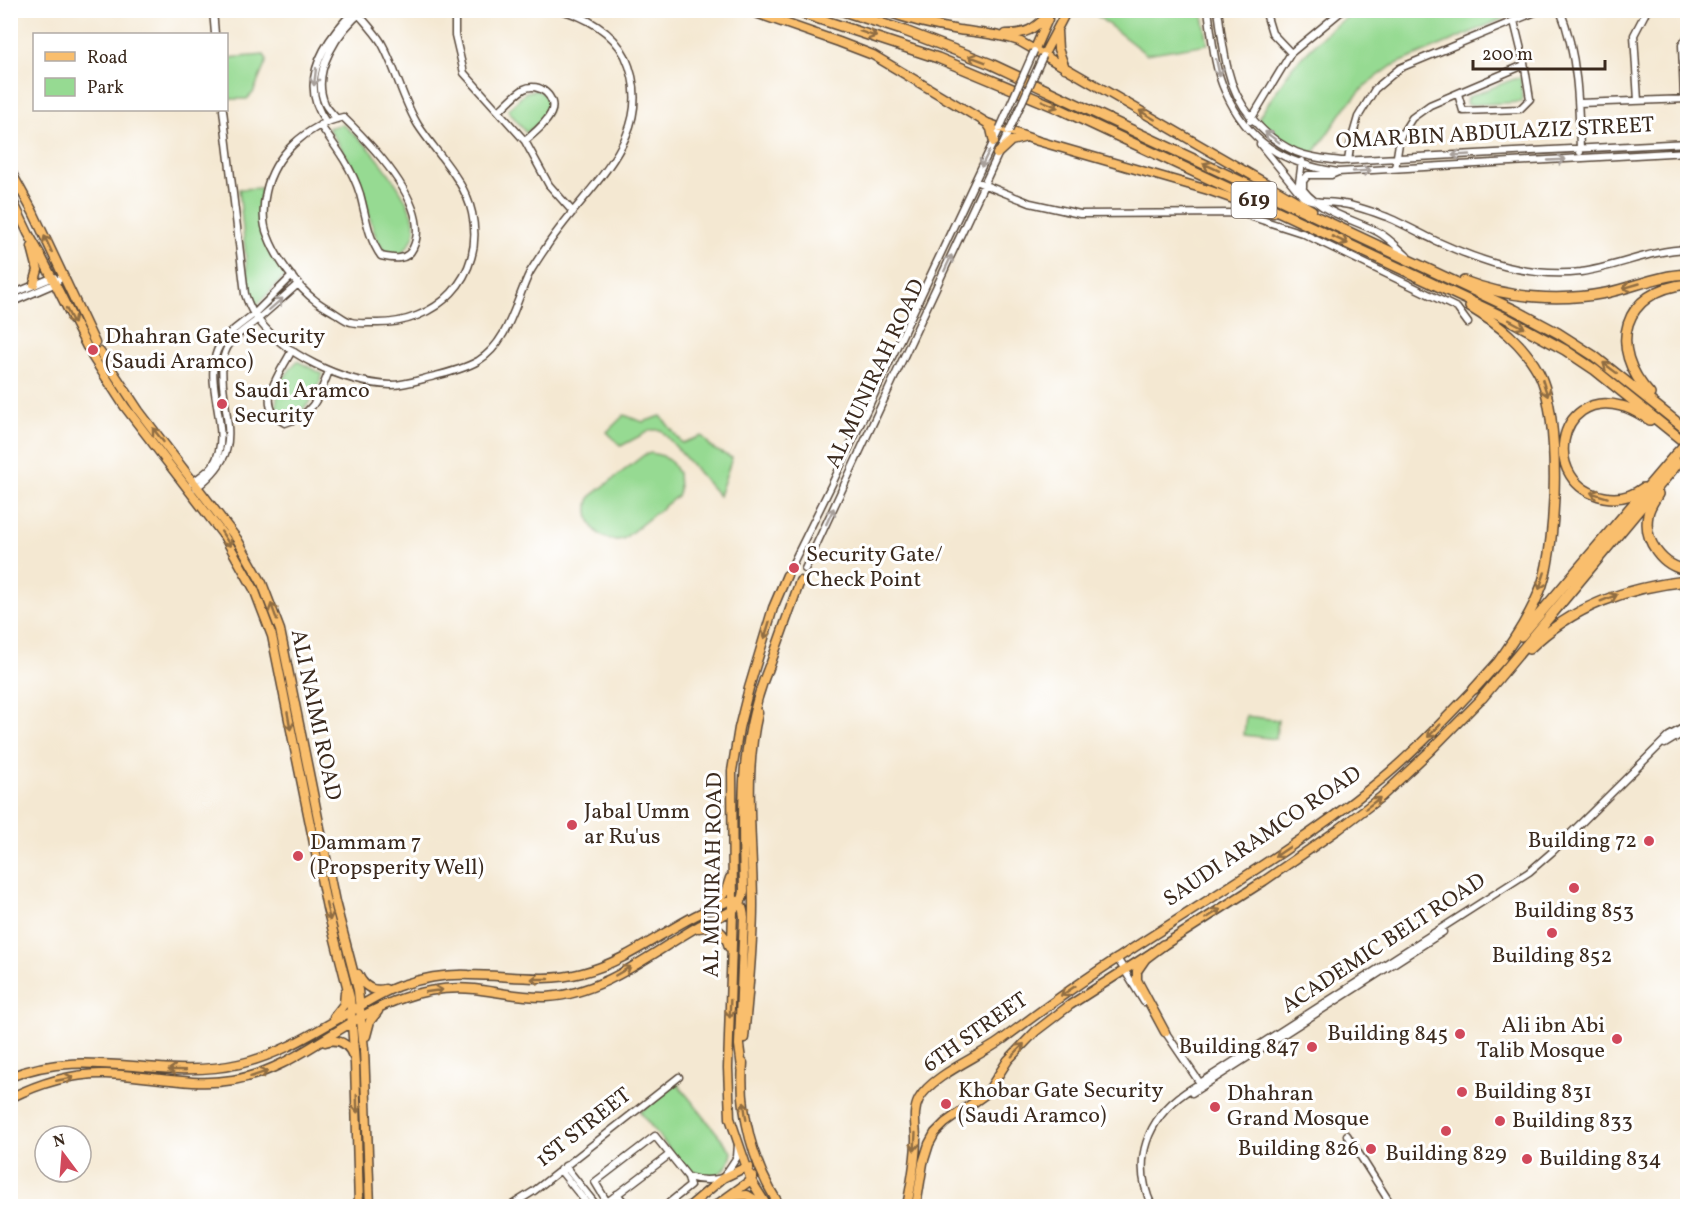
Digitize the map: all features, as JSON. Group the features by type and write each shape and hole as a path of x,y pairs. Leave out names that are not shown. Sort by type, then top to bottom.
{"highway":[{"name":"619","path":"792,10 938,58 1060,109 1506,318 1595,370 1688,443"},
{"name":"619","path":"840,10 905,31 991,64 1515,310 1558,333 1602,362 1688,431"},
{"path":"1412,261 1490,290 1536,297 1562,298 1608,292 1673,274 1688,274"},
{"path":"1427,281 1502,327 1517,342 1539,373 1551,410 1554,485 1547,566 1542,586 1531,611 1519,634 1500,661"},
{"path":"1676,422 1636,378 1625,349 1625,336 1635,310 1645,300 1673,286 1688,284"},
{"path":"1672,432 1631,409 1607,404 1583,410 1573,418 1566,429 1563,453 1567,468 1575,482 1597,496 1619,498 1636,494 1666,466 1688,451"},
{"path":"1482,698 1688,443"},
{"path":"1678,457 1651,505 1647,522 1653,545 1660,556 1671,565 1688,570"},
{"path":"1474,689 1666,466"},
{"path":"1482,698 1541,638 1587,607 1617,594 1688,581"},
{"path":"1147,957 1163,945"}],"main road":[{"path":"747,10 873,56 987,123 1038,141 1208,190 1307,225"},
{"path":"882,10 909,20 948,28 999,34 1020,34 1033,30 1051,13"},
{"path":"1043,56 1067,10"},
{"path":"1034,51 1051,13"},
{"path":"1057,29 1058,49 1065,69"},
{"path":"999,34 1019,41 1289,198 1381,246"},
{"path":"987,123 994,142"},
{"path":"997,154 1016,138 1038,141"},
{"path":"10,170 63,276 89,342 27,233 10,195"},
{"path":"27,233 37,264 38,274 34,284"},
{"name":"ALI NAIMI ROAD","path":"96,354 139,411 219,528 237,556 267,620 276,653 327,908 345,973 353,1023 359,1206"},
{"name":"ALI NAIMI ROAD","path":"192,487 226,522 246,554 268,598 280,630 335,902 351,960 362,1018 370,1206"},
{"name":"AL MUNIRAH ROAD","path":"766,1206 751,1180 730,1118 728,1068 731,957 733,911 737,902 733,863 732,771 749,688 787,575"},
{"name":"AL MUNIRAH ROAD","path":"780,1206 758,1168 744,1112 742,1068 750,981 753,904 749,813 751,766 757,717 769,666 800,581"},
{"path":"689,917 737,902 744,891 743,808 746,750 758,695 769,666"},
{"name":"SAUDI ARAMCO ROAD","path":"1117,958 1327,822 1376,784 1433,732 1474,689"},
{"name":"SAUDI ARAMCO ROAD","path":"1124,969 1273,875 1340,829 1381,797 1482,698"},
{"path":"351,960 361,981 367,987 379,990 453,975 536,979 583,973 600,968 628,954 717,900 725,893 733,863"},
{"path":"737,902 744,917 739,1045 742,1068"},
{"path":"10,1098 44,1084 87,1075 104,1074 198,1082 230,1080 271,1070 383,1006 418,993 447,989 473,989 536,996 572,993 610,978 687,932 711,919 733,911"},
{"path":"687,932 704,927 715,928 726,937 731,957"},
{"path":"1147,957 1140,964 1137,980 1165,1032"},
{"name":"6TH STREET","path":"907,1206 916,1141 915,1120 920,1097 948,1073 1001,1040 1034,1014 1117,958"},
{"name":"6TH STREET","path":"916,1206 923,1163 935,1133 987,1093 1008,1060 1036,1031 1124,969"},
{"path":"321,1029 344,1004 345,973"},
{"path":"10,1077 37,1068 64,1063 94,1063 185,1071 224,1068 279,1051 400,986"},
{"path":"364,1049 370,1021 383,1006"},
{"path":"319,1043 331,1040 344,1043 351,1052 355,1064"},
{"path":"690,1206 723,1178 746,1167 758,1168 751,1180 715,1206"},
{"path":"727,1198 753,1196 766,1206"}],"street":[{"path":"213,10 215,33"},
{"path":"430,10 455,15 471,15 493,10"},
{"path":"223,111 244,294 256,317 292,350 329,371 364,382 394,385 453,372 479,360 500,341 531,272 546,246 620,151 634,117 635,95 632,71 622,51 605,32 584,18 560,10"},
{"path":"1208,10 1224,91 1248,129 1303,197 1309,201 1362,208 1476,258 1503,266 1543,273 1585,271 1650,254 1688,249"},
{"name":"OMAR BIN ABDULAZIZ STREET","path":"1218,10 1227,68 1233,88 1246,111 1272,138 1298,153 1317,159 1348,161 1397,159 1688,142"},
{"path":"1265,10 1272,33 1292,53"},
{"path":"1248,129 1292,53 1343,10"},
{"path":"1348,161 1358,117 1374,89 1400,69 1540,10"},
{"path":"1560,10 1566,25 1579,103 1580,158"},
{"path":"1638,101 1634,35 1647,10"},
{"path":"337,119 326,106 324,99 322,84 324,70 327,57 334,45 358,12"},
{"path":"358,12 341,24 324,47 315,71 314,90 318,111 323,124 350,168 360,193 376,250 381,256 402,259 410,254 419,228 416,214 395,177 374,147 343,117 323,124 301,138 281,156 269,178 263,205 267,235 285,269 315,301 351,322 390,324 428,313 456,288 470,262 476,242 472,212 464,191 418,125 380,40 358,12"},
{"path":"455,15 455,35 464,73 525,141 549,185 573,212"},
{"path":"1458,94 1463,111 1520,109 1530,99 1514,21"},
{"path":"1579,103 1686,99 1682,45 1688,36"},
{"path":"1004,129 1034,51"},
{"path":"1004,129 1043,56"},
{"path":"1395,169 1400,137 1412,118 1430,105 1524,66"},
{"path":"499,111 524,89 534,86 544,90 553,105 553,111 548,119 525,141"},
{"name":"AL MUNIRAH ROAD","path":"793,563 970,190 994,142 1004,129"},
{"name":"AL MUNIRAH ROAD","path":"805,569 984,184 997,154 1004,129"},
{"path":"1248,129 1264,145 1289,160 1311,168 1338,172 1688,152"},
{"path":"1298,153 1302,165 1299,183 1315,201 1380,233 1412,261"},
{"path":"1304,190 1303,181 1308,176 1331,175 1338,172"},
{"path":"975,181 1030,203 1080,214 1240,213 1302,233 1435,297 1456,308 1468,323"},
{"path":"10,303 63,276"},
{"path":"192,487 217,470 227,450 228,435 222,370 223,357 228,346 292,276"},
{"path":"10,295 34,284 53,281"},
{"path":"256,317 299,283"},
{"path":"292,350 276,376 270,401 274,418 285,423 298,420 310,411 329,371"},
{"name":"ACADEMIC BELT ROAD","path":"1154,1206 1147,1193 1143,1174 1143,1156 1156,1121 1170,1105 1529,872 1669,736 1688,725"},
{"name":"ACADEMIC BELT ROAD","path":"1201,1085 1335,1003 1537,870 1665,744 1688,730"},
{"path":"1117,958 1158,1024 1201,1085"},
{"name":"1ST STREET","path":"510,1206 534,1191 679,1077"},
{"path":"1347,1135 1392,1206"},
{"path":"665,1206 690,1186 688,1177 655,1136 595,1182 605,1204 669,1155"},
{"path":"688,1177 710,1181 723,1178 737,1157 738,1142"},
{"path":"563,1168 589,1206"},
{"path":"563,1168 597,1206"},
{"path":"617,1194 627,1206"}],"green space":[{"path":"1091,11 1202,11 1208,44 1146,54"},
{"path":"1357,11 1521,11 1392,66 1366,85 1345,108 1314,153 1282,141 1267,130 1259,117 1293,66 1330,29"},
{"path":"264,55 267,60 253,93 247,99 229,99 228,58"},
{"path":"1521,78 1522,102 1467,105 1468,97"},
{"path":"535,90 546,96 550,109 540,122 526,133 508,110 526,92"},
{"path":"342,124 367,146 381,163 397,185 410,209 415,230 410,244 401,254 386,253 377,238 358,179 328,128"},
{"path":"261,188 262,223 267,245 286,275 256,306 249,290 239,189"},
{"path":"297,361 323,374 310,402 299,412 284,418 277,412 278,390"},
{"path":"624,415 643,422 661,416 682,443 702,436 713,449 732,458 719,496 661,430 651,430 621,446 607,432"},
{"path":"651,453 663,456 672,463 678,473 677,496 623,539 614,540 599,534 590,522 588,514 590,497 644,455"},
{"path":"1246,716 1278,720 1276,739 1244,735"},
{"path":"677,1083 732,1152 727,1166 718,1174 705,1177 691,1176 640,1112"}],"tunnel":[{"path":"787,575 793,563"}],"place":[{"name":"Dhahran Gate Security (Saudi Aramco)","path":"93,350"},
{"name":"Saudi Aramco Security","path":"222,404"},
{"name":"Security Gate/ Check Point","path":"794,568"},
{"name":"Jabal Umm ar Ru'us","path":"572,825"},
{"name":"Building 72","path":"1649,841"},
{"name":"Dammam 7 (Propsperity Well)","path":"298,856"},
{"name":"Building 853","path":"1574,888"},
{"name":"Building 852","path":"1552,933"},
{"name":"Building 845","path":"1460,1034"},
{"name":"Ali ibn Abi Talib Mosque","path":"1617,1039"},
{"name":"Building 847","path":"1312,1047"},
{"name":"Building 831","path":"1462,1092"},
{"name":"Khobar Gate Security (Saudi Aramco)","path":"946,1104"},
{"name":"Dhahran Grand Mosque","path":"1215,1107"},
{"name":"Building 833","path":"1500,1121"},
{"name":"Building 829","path":"1446,1131"},
{"name":"Building 826","path":"1371,1149"},
{"name":"Building 834","path":"1527,1159"}]}
